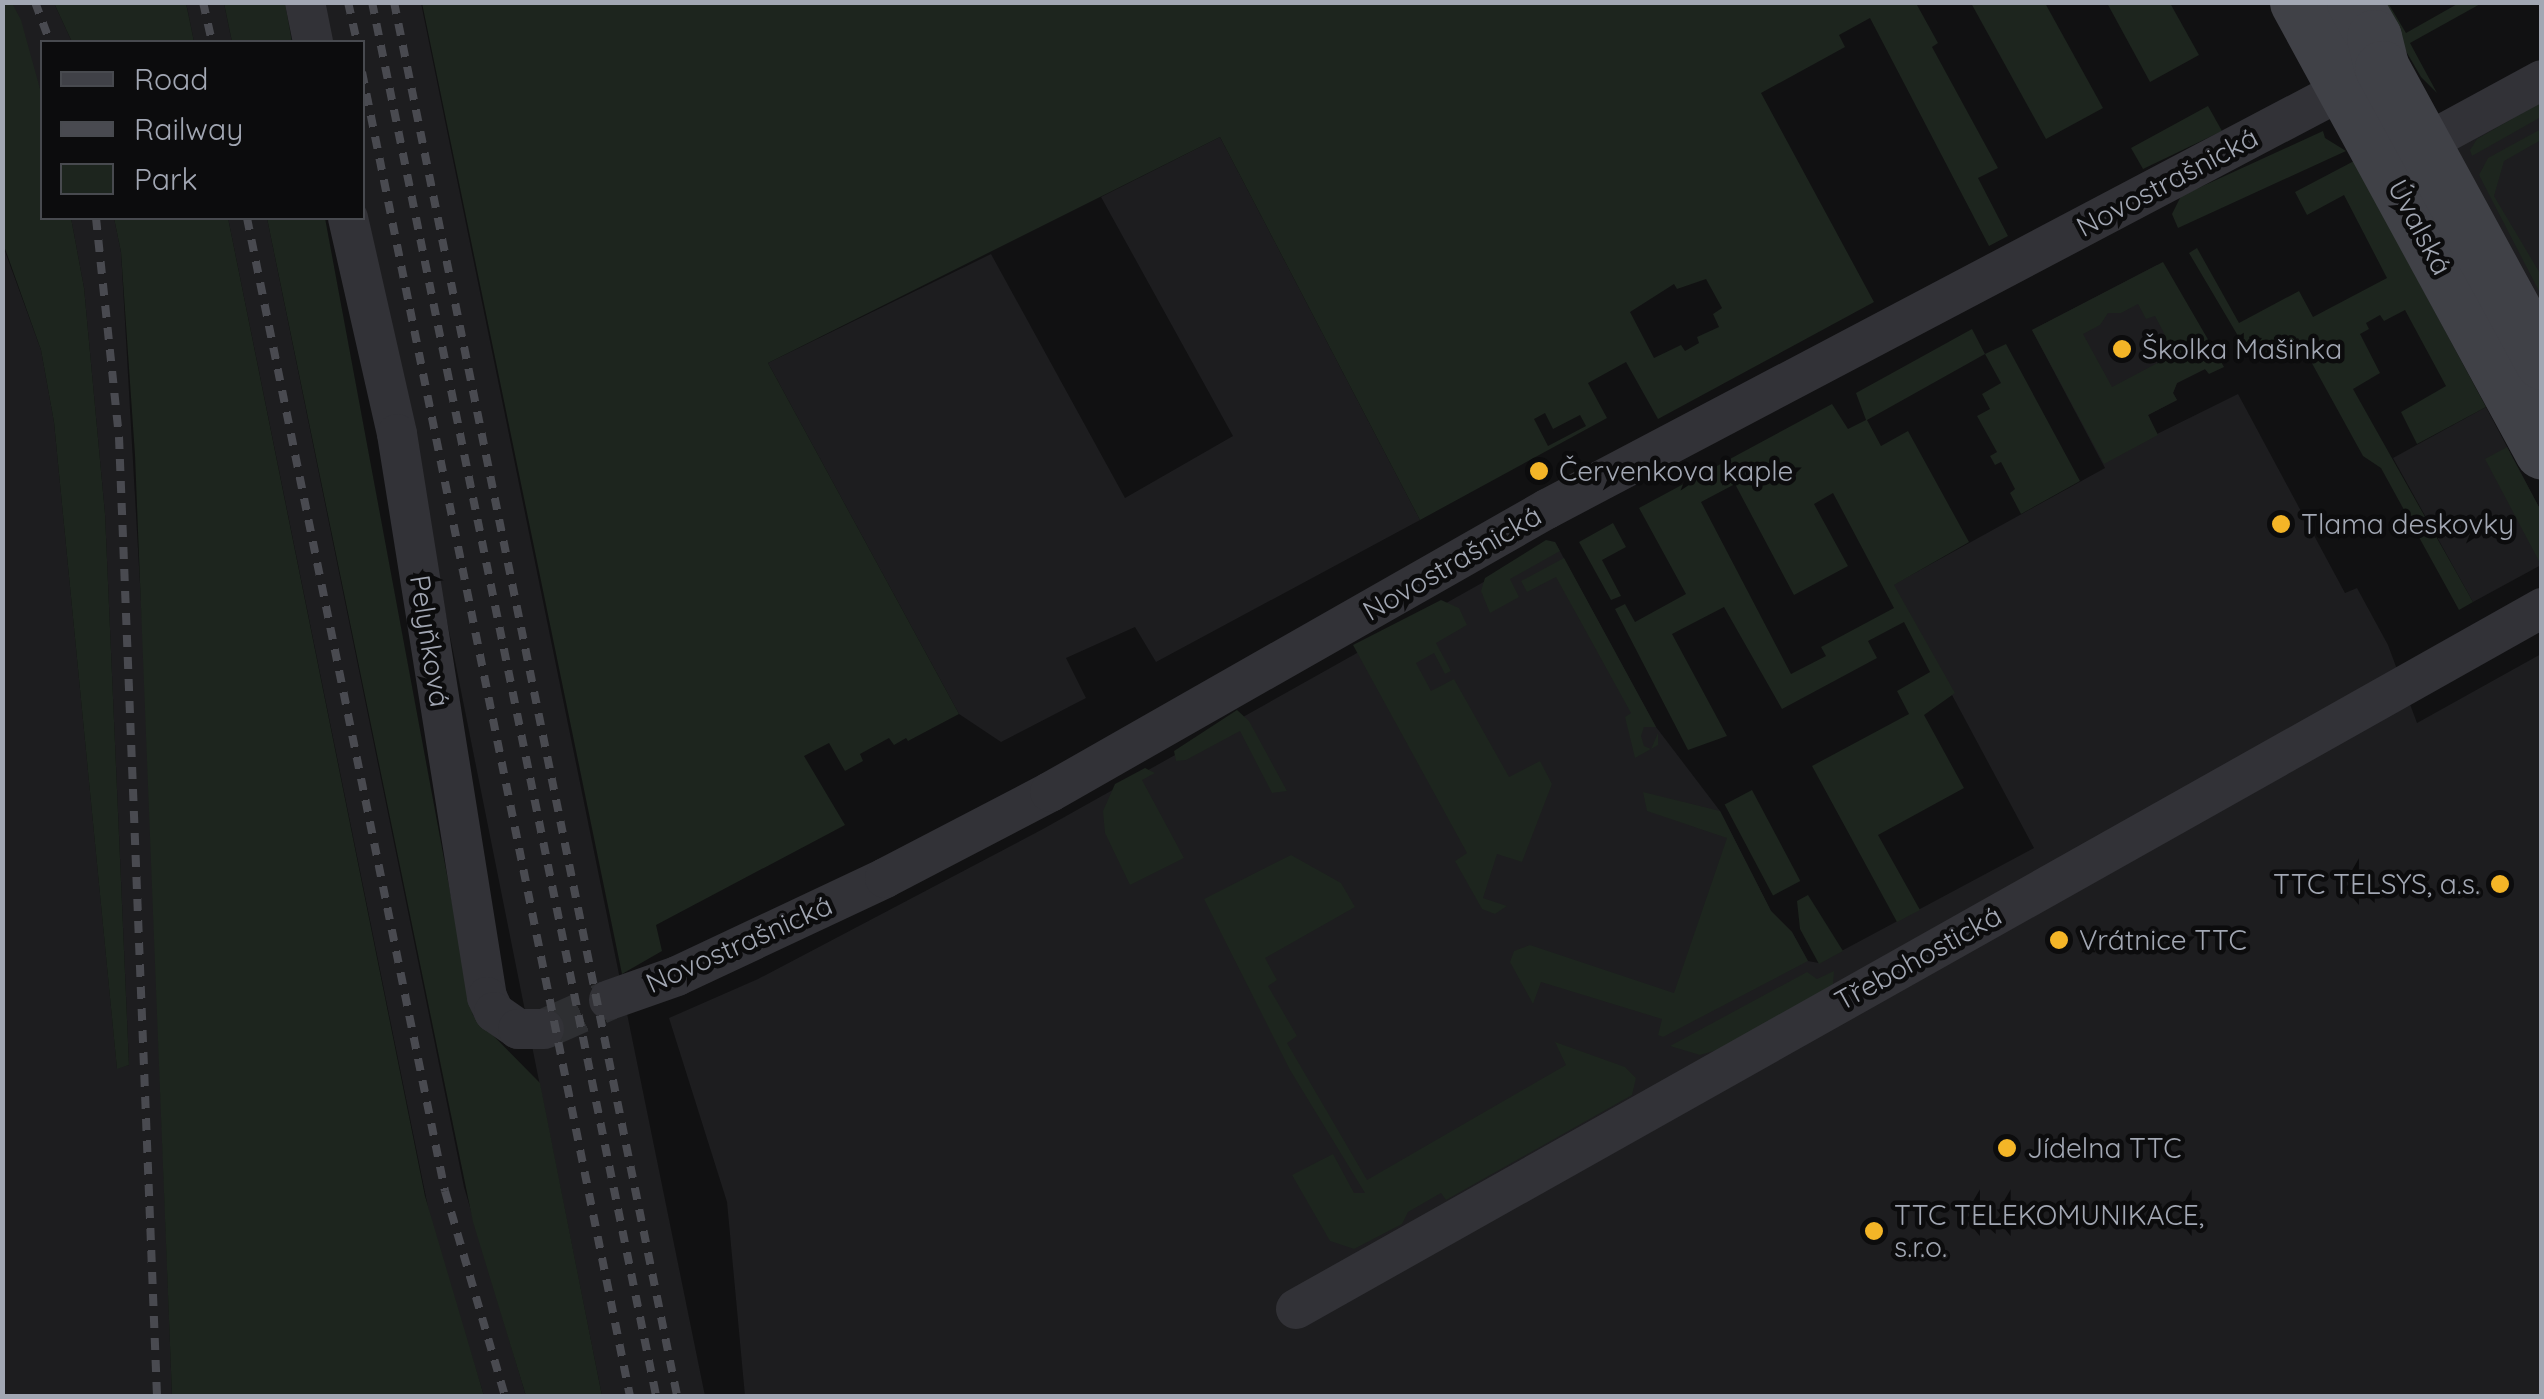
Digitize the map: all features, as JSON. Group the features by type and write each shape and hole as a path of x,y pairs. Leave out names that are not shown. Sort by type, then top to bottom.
{"main road":[{"name":"Úvalská","path":"2297,2 2364,78 2406,154 2542,362"},
{"name":"Úvalská","path":"2354,2 2374,37 2364,78"},
{"name":"Úvalská","path":"2406,154 2542,452"}],"street":[{"path":"305,2 313,40"},
{"name":"Novostrašnická","path":"609,1000 694,968 884,878 1033,801 1547,509 2364,78"},
{"path":"2406,154 2542,80"},
{"name":"Pelyňková","path":"348,220 397,434 487,996 494,1012 525,1026"},
{"name":"Třebohostická","path":"1296,1309 2542,608"}],"shaded area":[{"path":"12,3 54,3 71,40 40,40 40,90"},
{"path":"186,3 224,3 232,40 194,40"},
{"path":"323,3 421,3 705,1396 602,1396 365,211 365,40 331,40"},
{"path":"2541,95 2541,323 2447,147"},
{"path":"1220,137 1420,520 1156,662 1135,627 1066,658 1086,698 1001,742 959,714 768,363 991,254 1125,498 1233,436 1101,197"},
{"path":"71,220 114,220 121,252 145,671 172,1396 3,1396 2,243 41,350 54,422 117,1068 129,1065 105,514 84,288"},
{"path":"228,220 267,220 464,1187 526,1396 484,1396 433,1232"},
{"path":"2157,265 2209,374 2205,369 2177,383 2173,393 2177,400 2148,415 2157,434 2238,394 2345,593 2357,588 2388,645 2417,723 2541,654 2541,1396 745,1396 727,1202 669,1018 758,979 1043,829 1555,542 1656,727 1720,811 1771,911 1792,932 1808,961 1819,963 2034,848 1893,585 2105,468 2032,330"},
{"path":"2486,407 2541,511 2541,565 2473,602 2393,458"}],"green space":[{"path":"2,3 12,3 21,20 40,89 40,220 71,220 84,288 105,514 129,1065 117,1069 54,422 41,350 3,243"},
{"path":"54,3 186,3 194,40 71,40"},
{"path":"224,3 285,3 292,40 232,40"},
{"path":"422,3 1920,3 1917,5 1938,43 1932,47 1998,168 1978,178 2008,236 1989,246 1870,18 1839,35 1845,47 1761,93 1874,302 1658,419 1626,362 1588,383 1607,418 1420,520 1220,137 768,363 959,714 908,741 906,738 894,745 889,738 860,754 863,761 845,771 829,743 804,756 845,825 656,925 662,951 622,974","holes":["1706,279 1722,308 1713,314 1719,327 1697,337 1699,343 1685,351 1681,345 1654,358 1630,312 1674,284 1677,289","1545,413 1553,429 1580,415 1586,426 1548,446 1534,419"]},
{"path":"1971,3 2045,3 2103,108 2046,139"},
{"path":"2107,3 2170,3 2199,55 2150,82"},
{"path":"2378,3 2388,3 2406,33 2459,3 2482,3 2410,43 2437,93 2421,77"},
{"path":"2541,102 2541,117 2472,156 2470,150 2477,139"},
{"path":"2208,106 2222,131 2143,169 2131,148"},
{"path":"2541,129 2541,140 2504,161 2494,196 2541,275 2541,295 2479,175 2488,158"},
{"path":"2323,131 2325,138 2346,151 2178,228 2172,214 2181,196"},
{"path":"2354,161 2486,407 2417,444 2401,412 2446,386 2405,310 2384,321 2380,315 2366,323 2369,329 2360,334 2380,373 2353,389 2473,602 2459,610 2381,468 2363,456 2298,338 2264,354 2244,346 2189,253 2197,248 2239,323 2299,291 2313,317 2387,278 2344,195 2307,215 2295,192"},
{"path":"114,220 228,220 425,1196 484,1396 172,1396 135,455 121,252"},
{"path":"267,220 325,220 473,1015 540,1083 602,1396 526,1396 473,1222"},
{"name":"Školka Mašinka","path":"2163,262 2224,367 2209,374 2205,369 2177,383 2173,393 2177,400 2148,415 2158,435 2104,464 2032,330","holes":["2138,304 2146,319 2155,316 2166,337 2159,342 2167,358 2112,387 2083,334 2100,325 2108,313 2121,313"]},
{"path":"1972,329 1985,354 1867,420 1881,446 1908,431 1969,542 1894,585 1955,693 1924,715 1964,788 1878,835 1920,910 1897,922 1812,766 1909,714 1897,691 1930,672 1904,622 1868,641 1877,658 1782,709 1724,607 1672,634 1727,736 1688,750 1615,609 1625,604 1635,622 1686,594 1639,508 1832,404 1848,429 1866,420 1856,393","holes":["1735,484 1794,595 1848,566 1814,504 1833,493 1894,608 1821,647 1826,656 1791,674 1701,502"]},
{"path":"2006,344 2080,481 2021,514 2010,493 2015,489 2001,462 1995,465 1990,456 1997,452 1977,416 1990,409 1982,394 2001,383 1985,354"},
{"path":"2507,447 2541,511 2541,565 2485,459"},
{"path":"1613,523 1626,547 1602,560 1621,596 1611,600 1579,542"},
{"path":"1546,540 1555,542 1560,551 1510,579 1519,597 1490,613 1481,591 1485,578"},
{"path":"1564,558 1656,727 1644,727 1644,746 1651,749 1635,758 1625,717 1631,713 1556,577 1527,592 1521,581"},
{"path":"1441,600 1459,608 1467,625 1436,643 1451,671 1445,674 1434,653 1416,663 1431,691 1454,679 1509,777 1540,761 1552,784 1522,862 1497,854 1483,898 1507,906 1495,914 1482,909 1455,861 1467,853 1353,645"},
{"path":"1237,710 1249,721 1287,791 1272,793 1240,731 1186,760 1176,761 1174,751"},
{"path":"1145,768 1155,773 1142,780 1184,858 1130,885 1105,833 1103,811 1115,784"},
{"path":"1752,790 1800,881 1773,895 1725,805"},
{"path":"1643,792 1720,811 1771,911 1792,932 1808,961 1663,1037 1658,1035 1662,1019 1541,982 1533,1004 1510,962 1514,951 1530,945 1674,993 1727,838 1647,811"},
{"path":"1291,855 1341,883 1355,907 1265,958 1277,980 1268,986 1297,1036 1287,1043 1367,1180 1566,1065 1555,1042 1625,1067 1636,1078 1632,1095 1446,1200 1441,1193 1408,1212 1402,1224 1354,1249 1330,1241 1292,1175 1333,1154 1354,1193 1365,1193 1290,1070 1204,899"},
{"path":"1808,895 1843,951 1819,964 1800,929 1797,901"},
{"path":"1834,971 1833,985 1717,1050 1700,1055 1670,1046 1807,972 1817,979"}],"tunnel":[{"path":"544,1029 609,1000"}],"railway":[{"path":"35,2 49,40"},
{"path":"203,2 212,40"},
{"path":"348,2 357,40"},
{"path":"372,2 656,1396"},
{"path":"394,2 677,1396"},
{"path":"365,87 630,1396"},
{"path":"96,220 119,437 157,1396"},
{"path":"247,220 445,1191 505,1396"}],"place":[{"name":"Školka Mašinka","path":"2122,349"},
{"name":"Červenkova kaple","path":"1539,471"},
{"name":"Tlama deskovky","path":"2281,524"},
{"name":"TTC TELSYS, a.s.","path":"2500,884"},
{"name":"Vrátnice TTC","path":"2059,940"},
{"name":"Jídelna TTC","path":"2007,1148"},
{"name":"TTC TELEKOMUNIKACE, s.r.o.","path":"1874,1231"}]}
